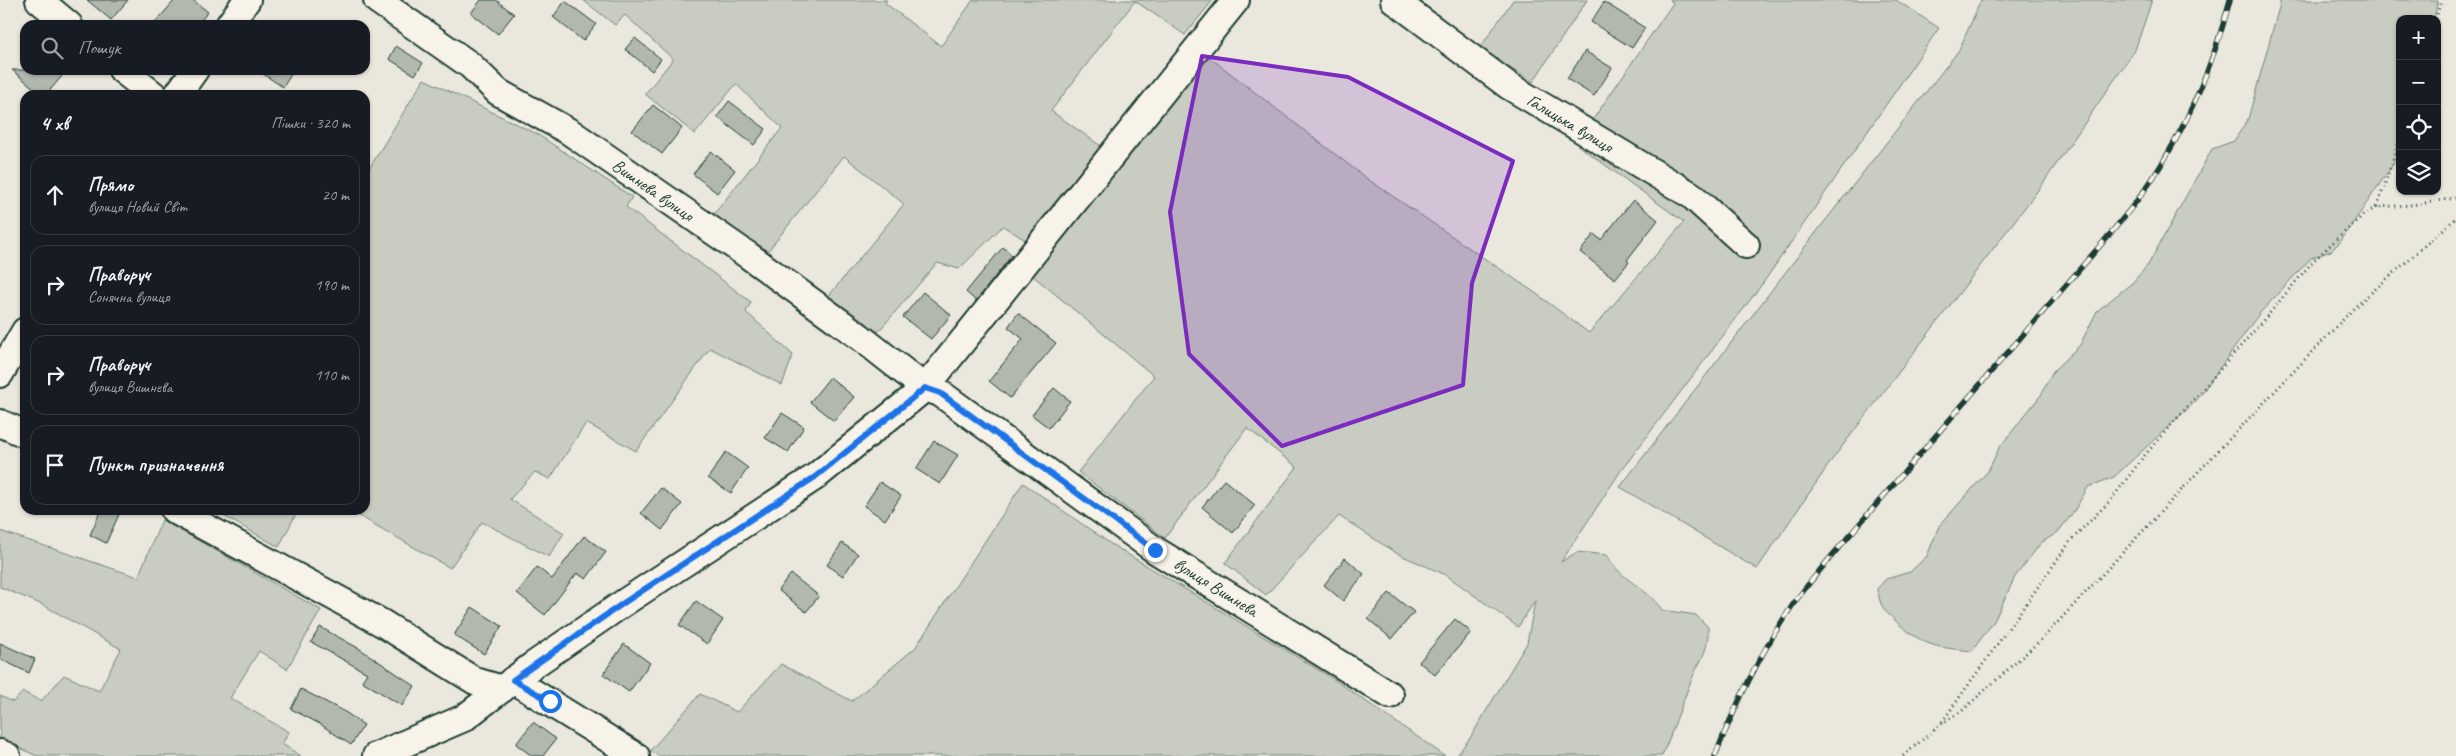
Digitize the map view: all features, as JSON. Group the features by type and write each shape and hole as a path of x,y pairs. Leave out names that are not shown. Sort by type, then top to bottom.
{"street":[{"path":"39,0 63,20"},
{"path":"232,20 248,0"},
{"name":"Вишнева вулиця","path":"377,0 470,66 498,92 570,132 749,256 859,336 925,388"},
{"path":"376,756 464,718 507,685 625,602 815,477 925,388 1236,0"},
{"name":"Галицька вулиця","path":"1394,0 1509,86 1692,195 1746,245"},
{"path":"128,75 148,90"},
{"path":"181,90 191,75"},
{"path":"0,374 20,340"},
{"name":"вулиця Вишнева","path":"925,388 940,393 1155,550 1390,695"},
{"path":"0,423 20,432"},
{"path":"183,515 382,623 475,680 507,685 636,756"},
{"path":"0,753 7,756"}],"path":[{"path":"2437,15 2441,0"},
{"path":"2377,207 2396,150"},
{"path":"1940,725 2072,539 2111,500 2144,456 2313,261 2363,215 2377,207 2412,206 2456,198"},
{"path":"1903,756 1940,725 1963,710 2043,638 2355,306 2456,218"}],"highlighted area":[{"path":"1202,56 1348,77 1513,161 1472,283 1463,385 1282,446 1189,354 1170,212"}],"shaded area":[{"path":"583,0 887,0 885,3 941,46 973,0 1213,0 1185,35 1135,1 1051,111 1101,146 1027,241 1003,226 959,269 937,263 878,332 827,298 904,204 844,156 767,252 711,218 782,128 736,84 695,134 645,94 673,59 625,15 615,25"},
{"path":"1513,0 1587,0 1533,82 1479,49"},
{"path":"1670,0 1896,0 1939,28 1763,283 1620,472 1561,562 1577,552 1607,555 1619,572 1648,594 1662,610 1696,615 1708,627 1705,651 1692,677 1662,756 1456,756 1470,738 1527,643 1535,601 1518,627 1446,575 1396,553 1339,516 1266,595 1225,563 1297,467 1247,428 1165,538 1078,472 1154,376 1032,275 1204,53 1366,178 1534,292 1589,333 1684,222 1576,144 1673,3"},
{"path":"1981,0 2152,0 2135,50 2042,185 1834,457 1757,569 1620,487 1959,50"},
{"path":"2281,0 2438,0 2435,15 2396,15 2396,160 2341,241 2331,251 2311,258 2259,314 2196,401 2114,477 2088,487 2073,513 2058,532 2041,543 2015,577 1994,621 1972,651 1941,647 1917,638 1887,612 1880,601 1877,589 1886,579 1910,572 1927,556 1939,526 1988,471 1999,448 2041,395 2053,371 2080,345 2097,311 2132,283 2148,265 2212,149 2234,141 2248,119"},
{"path":"424,79 537,134 632,197 626,207 751,302 746,312 793,355 782,385 710,348 636,451 586,423 550,479 535,472 510,499 564,533 549,557 482,522 450,568 358,515 370,515 370,167"},
{"path":"1023,483 1111,544 1335,680 1445,756 659,756 650,751 700,694 737,712 781,664 852,701 915,648"},
{"path":"222,515 295,515 279,547"},
{"path":"162,520 321,610 287,669 259,651 230,698 289,732 282,744 301,756 37,756 0,739 0,696 13,702 23,692 41,701 64,675 99,691 121,649 43,605 0,587 0,531 138,577"}],"building":[{"path":"87,0 128,0 111,20"},
{"path":"175,0 193,0 208,12 201,20 157,20"},
{"path":"481,0 496,0 514,14 498,34 471,13"},
{"path":"565,1 596,24 583,41 553,17"},
{"path":"1604,2 1645,28 1632,48 1591,22"},
{"path":"635,38 661,59 652,71 625,49"},
{"path":"396,46 423,63 415,75 389,59"},
{"path":"1585,51 1612,68 1594,96 1567,79"},
{"path":"12,70 20,70 20,75 63,75 50,90 36,90"},
{"path":"265,75 291,75 283,87"},
{"path":"729,101 766,129 754,145 717,117"},
{"path":"653,105 682,128 662,154 632,131"},
{"path":"711,151 735,170 717,193 693,174"},
{"path":"1633,200 1658,220 1615,279 1580,252 1594,234 1601,240"},
{"path":"1003,247 1012,255 976,301 966,292"},
{"path":"923,292 951,315 931,339 903,317"},
{"path":"1018,313 1056,343 1010,398 989,381 1023,339 1008,327"},
{"path":"830,377 854,397 834,421 810,402"},
{"path":"1054,388 1070,401 1049,428 1032,415"},
{"path":"782,413 804,427 788,452 765,438"},
{"path":"934,441 958,455 940,484 916,469"},
{"path":"726,452 748,468 731,493 708,478"},
{"path":"1224,480 1255,505 1233,533 1202,507"},
{"path":"880,482 901,496 885,520 864,506"},
{"path":"661,488 682,504 662,530 641,513"},
{"path":"99,515 119,515 106,543 90,535"},
{"path":"584,536 606,552 586,579 577,573 545,615 517,593 537,567 552,579"},
{"path":"842,543 858,554 843,576 827,565"},
{"path":"1345,558 1364,574 1343,601 1324,585"},
{"path":"791,574 819,596 806,612 778,590"},
{"path":"1389,593 1414,612 1392,639 1368,619"},
{"path":"696,601 723,620 707,644 679,625"},
{"path":"472,607 502,626 484,654 454,635"},
{"path":"1455,619 1471,632 1435,675 1419,662"},
{"path":"320,627 360,649 415,686 402,706 362,681 367,673 311,642"},
{"path":"0,643 35,659 29,673 0,659"},
{"path":"624,644 650,663 629,692 603,674"},
{"path":"301,689 345,712 364,725 351,745 320,724 291,709"},
{"path":"533,722 556,739 543,756 532,756 516,744"}],"railway":[{"path":"1715,756 1731,717 1759,660 1780,624 1801,594 2111,233 2151,181 2177,138 2198,94 2216,48 2230,0"}],"route":[{"path":"550,701 513,680 625,602 815,477 925,388 940,393 1155,550"}]}
